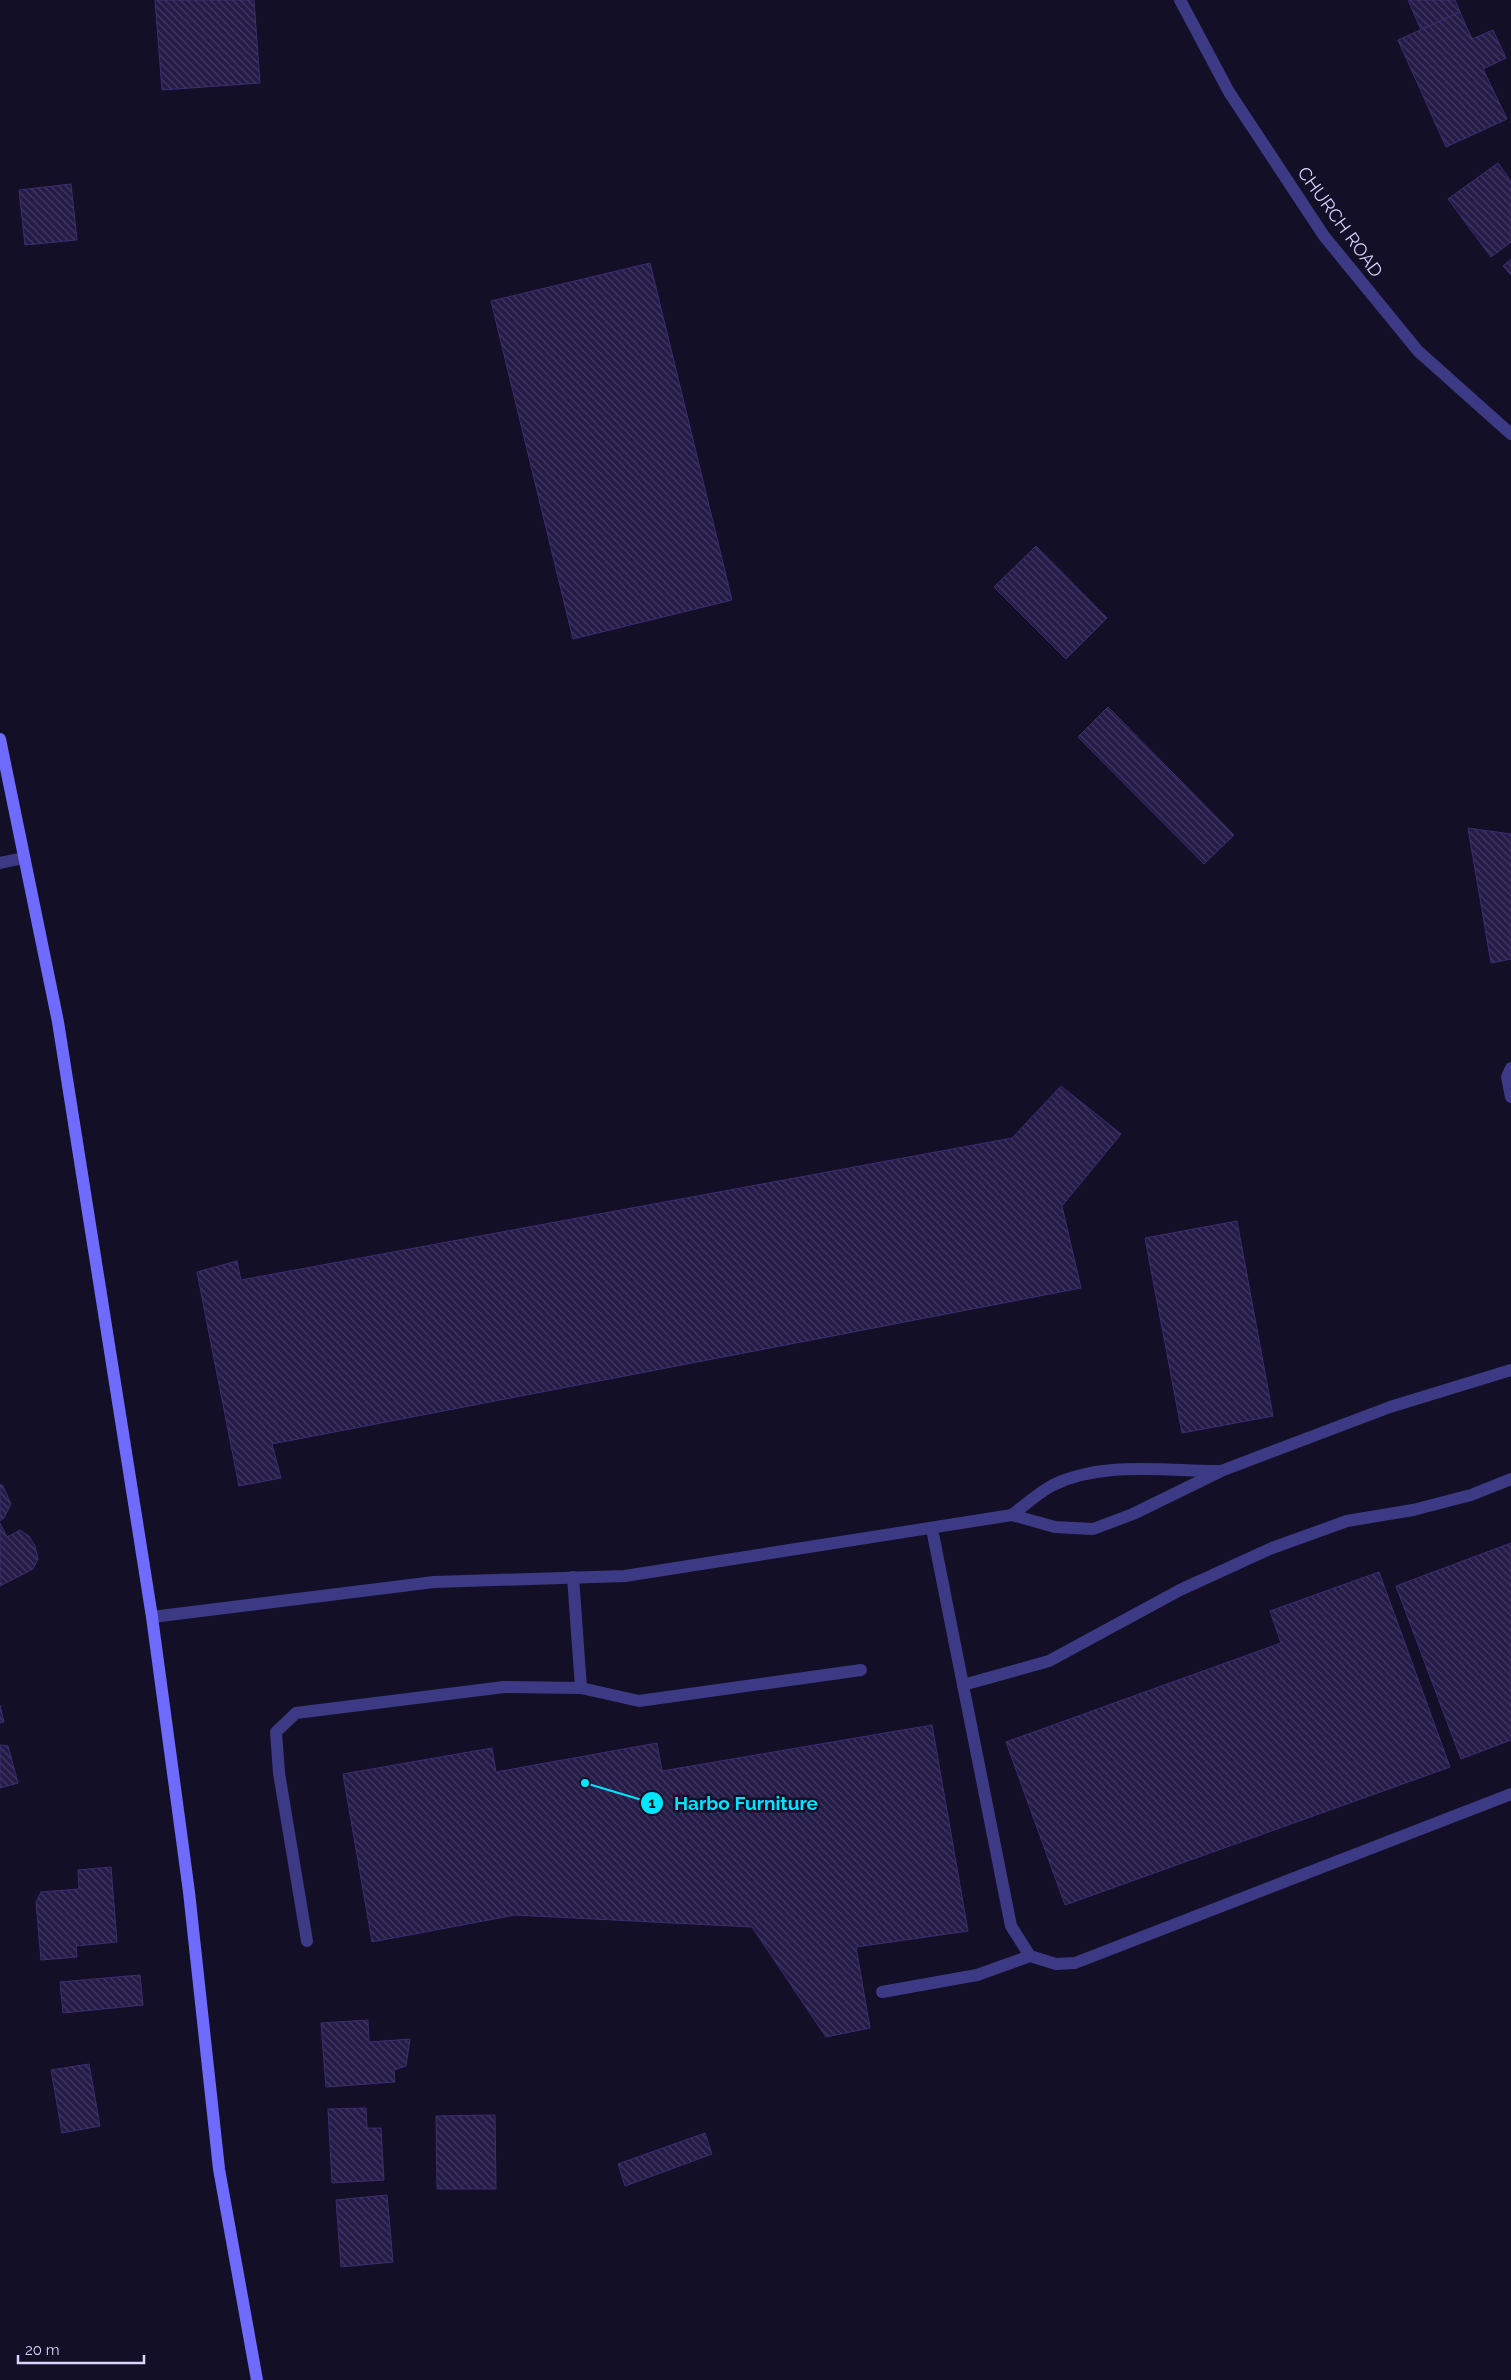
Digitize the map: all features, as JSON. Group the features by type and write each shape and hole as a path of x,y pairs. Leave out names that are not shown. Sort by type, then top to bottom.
{"main road":[{"path":"0,739 58,1022 152,1617 189,1892 219,2169 257,2380"}],"street":[{"name":"CHURCH ROAD","path":"1180,0 1229,92 1324,236 1418,351 1511,434"},
{"path":"0,863 24,858"},
{"path":"1511,1068 1507,1077 1511,1097"},
{"path":"152,1617 434,1582 625,1576 1012,1516 1055,1527 1093,1529 1133,1514 1221,1471 1390,1407 1511,1370"},
{"path":"1012,1516 1052,1486 1081,1475 1118,1469 1221,1471"},
{"path":"963,1685 1049,1661 1180,1590 1272,1548 1347,1521 1413,1510 1471,1495 1511,1479"},
{"path":"932,1529 1011,1926 1030,1956"},
{"path":"573,1577 581,1688"},
{"path":"307,1941 278,1773 276,1732 296,1713 504,1687 581,1688 639,1701 861,1670"},
{"path":"882,1992 977,1974 1030,1956 1056,1964 1075,1963 1511,1794"}],"building":[{"path":"155,0 254,0 260,83 162,90"},
{"path":"1408,0 1455,0 1460,12 1421,30"},
{"path":"1460,12 1472,39 1493,30 1506,58 1483,69 1507,119 1446,147 1398,40"},
{"path":"1498,163 1511,181 1511,242 1491,257 1448,199"},
{"path":"71,184 77,240 25,245 19,190"},
{"path":"1511,259 1511,275 1503,266"},
{"path":"650,263 732,600 573,639 491,301"},
{"path":"1036,546 1107,618 1066,659 994,587"},
{"path":"1108,707 1234,835 1204,864 1078,737"},
{"path":"1468,828 1511,834 1511,959 1491,963"},
{"path":"1061,1086 1121,1134 1062,1206 1081,1288 272,1444 281,1478 239,1486 197,1272 237,1261 241,1280 1012,1138"},
{"path":"1237,1221 1273,1416 1182,1433 1145,1238"},
{"path":"0,1484 3,1486 11,1504 4,1518 0,1521"},
{"path":"0,1523 7,1537 20,1530 29,1536 35,1546 38,1559 33,1569 0,1586"},
{"path":"1511,1543 1511,1740 1461,1759 1396,1586"},
{"path":"1379,1572 1450,1767 1065,1905 1006,1742 1281,1643 1270,1611"},
{"path":"0,1705 4,1722 0,1723"},
{"path":"932,1725 968,1931 856,1947 870,2028 826,2037 752,1927 515,1915 372,1942 343,1774 492,1748 496,1772 657,1743 662,1771"},
{"path":"0,1745 8,1746 18,1783 0,1788"},
{"path":"111,1867 117,1942 76,1946 77,1957 41,1960 36,1902 41,1892 79,1889 78,1870"},
{"path":"140,1975 143,2005 63,2013 60,1982"},
{"path":"368,2020 369,2042 410,2039 406,2066 394,2070 395,2082 326,2087 321,2023"},
{"path":"89,2064 100,2126 62,2133 51,2070"},
{"path":"366,2108 367,2128 381,2128 384,2180 332,2183 328,2109"},
{"path":"495,2115 496,2189 437,2189 436,2116"},
{"path":"705,2133 712,2154 625,2186 618,2164"},
{"path":"387,2195 393,2262 341,2267 336,2200"}],"place":[{"name":"Harbo Furniture","path":"585,1783"}]}
